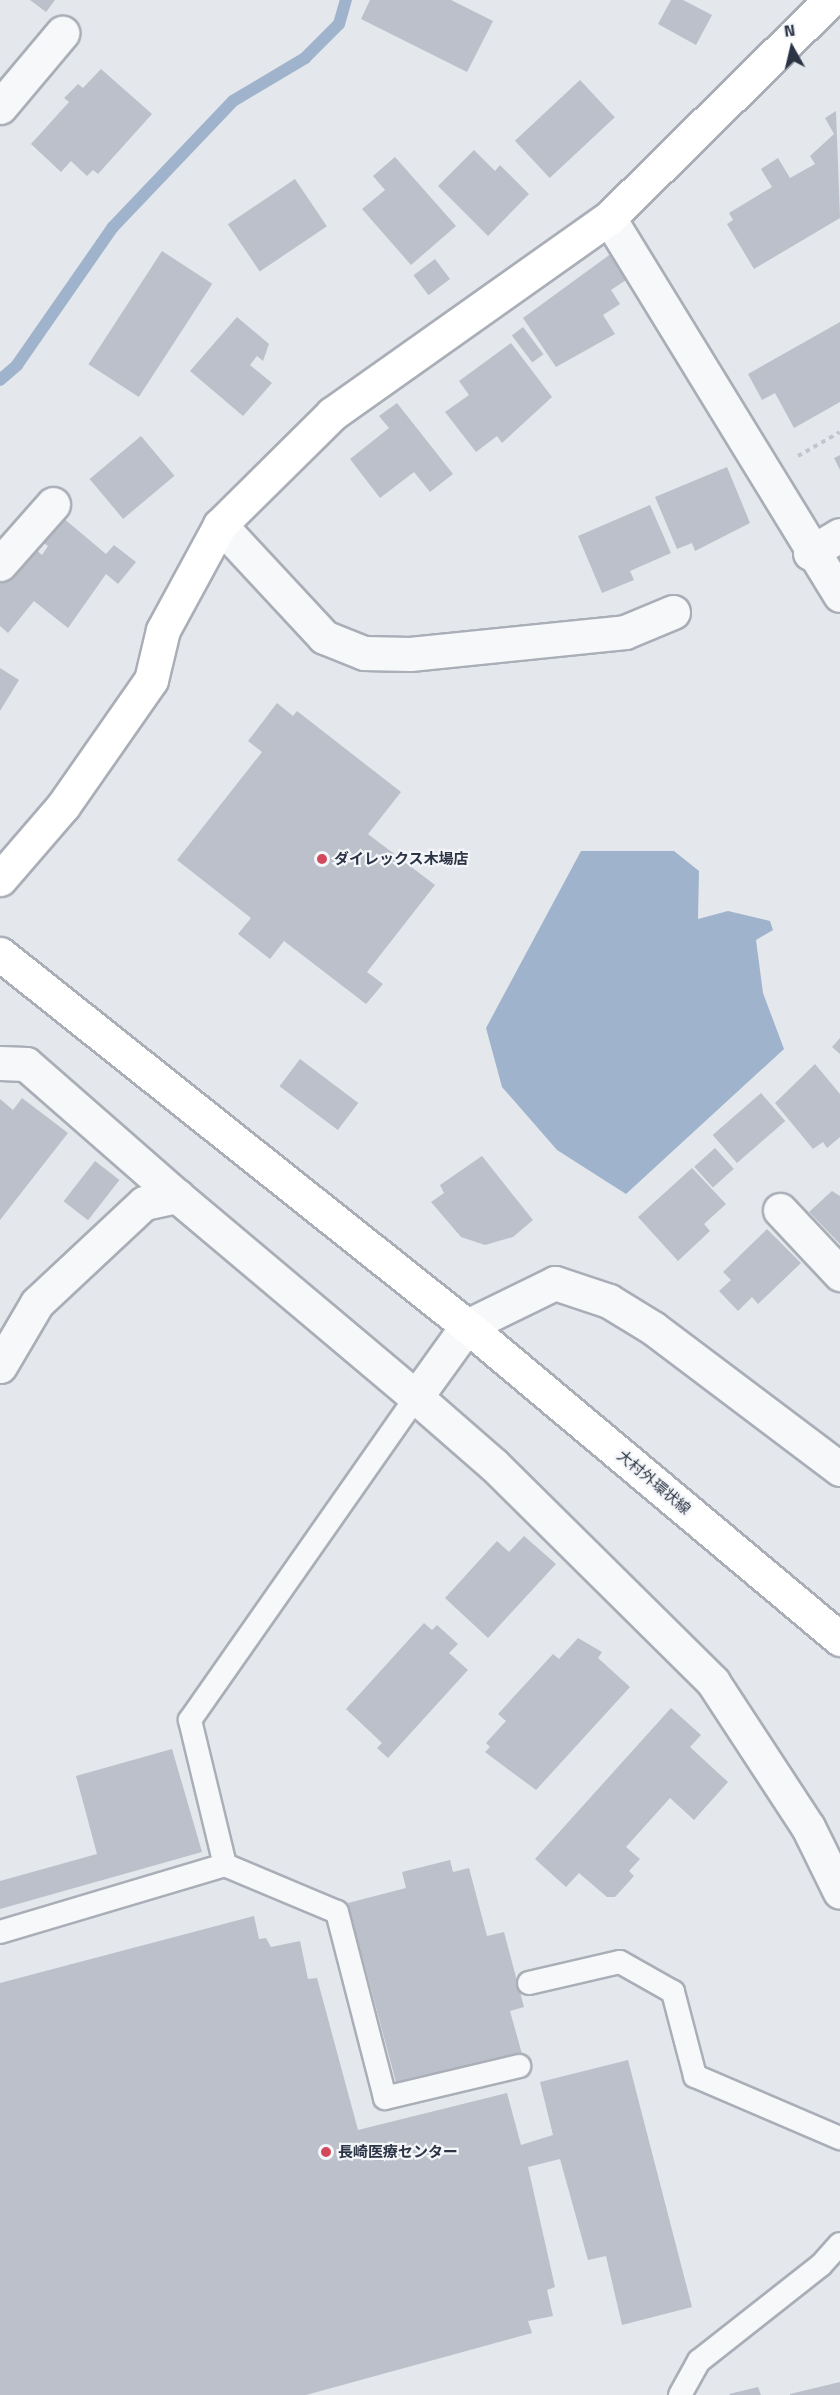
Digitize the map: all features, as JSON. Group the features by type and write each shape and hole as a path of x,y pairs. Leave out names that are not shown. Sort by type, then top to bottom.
{"street":[{"path":"0,879 63,806 151,680 164,630 220,525 332,414 609,218 830,0"},
{"path":"0,107 62,33"},
{"path":"609,218 810,553 840,595"},
{"path":"0,564 53,504"},
{"path":"220,525 324,637 364,653 410,654 625,632 673,612"},
{"path":"810,553 840,536"},
{"name":"大村外環状線","path":"0,954 467,1326 840,1640"},
{"path":"0,1063 26,1064 177,1196 494,1465 713,1682 808,1827 840,1892"},
{"path":"0,1366 37,1303 144,1203 177,1196"},
{"path":"780,1210 840,1274"},
{"path":"416,1397 467,1326 555,1283 609,1300 840,1469"}],"lane":[{"path":"225,1865 190,1720 416,1397"},
{"path":"0,1932 225,1865 337,1912 385,2098 519,2066"},
{"path":"529,1983 620,1962 673,1992 695,2076 840,2138"},
{"path":"680,2395 699,2361 821,2265 840,2244"}],"path":[{"path":"763,475 840,432"}],"water":[{"path":"581,851 674,851 699,871 698,919 728,911 770,921 773,930 756,940 763,993 784,1049 626,1194 557,1150 502,1087 486,1028"}],"building":[{"path":"30,0 55,0 46,12"},
{"path":"370,0 451,0 493,21 467,72 361,19"},
{"path":"671,0 683,0 712,15 696,45 658,24"},
{"path":"101,69 152,114 98,174 93,170 87,176 71,161 61,172 31,144 69,102 64,98 78,84 83,88"},
{"path":"580,80 615,117 550,178 515,141"},
{"path":"836,111 840,218 754,269 727,224 733,220 729,213 772,187 761,169 778,158 790,178 815,164 810,156 834,134 825,118"},
{"path":"474,150 495,171 500,165 529,194 488,236 438,186"},
{"path":"395,157 456,226 411,265 362,209 385,190 373,176"},
{"path":"295,179 327,226 260,272 228,224"},
{"path":"162,251 212,284 139,397 88,364"},
{"path":"612,253 629,278 611,290 620,304 603,315 615,334 556,367 523,318"},
{"path":"435,259 450,279 428,295 413,275"},
{"path":"237,317 269,344 263,361 257,356 250,365 272,383 243,416 190,371"},
{"path":"840,322 840,402 794,428 775,393 762,400 748,374"},
{"path":"523,327 543,354 532,363 512,335"},
{"path":"511,343 552,397 502,443 497,436 476,452 445,412 469,395 459,381"},
{"path":"397,403 453,474 430,492 414,472 380,498 350,459 389,428 379,416"},
{"path":"141,436 174,476 123,519 90,479"},
{"path":"840,455 840,470 834,458"},
{"path":"727,467 750,523 695,551 692,543 677,549 655,497"},
{"path":"650,505 671,553 630,571 634,580 602,593 578,536"},
{"path":"62,517 106,554 114,545 136,562 118,584 106,574 68,628 34,601 8,633 0,626 0,583 31,545 42,555 48,546 42,542"},
{"path":"0,668 19,680 0,711"},
{"path":"277,703 293,716 297,711 401,792 368,834 435,885 367,972 383,984 366,1004 284,941 270,959 238,934 251,918 177,860 262,752 248,741"},
{"path":"840,1038 840,1054 832,1047"},
{"path":"300,1059 358,1103 338,1130 280,1086"},
{"path":"815,1064 840,1094 840,1137 827,1148 823,1142 813,1149 775,1103"},
{"path":"761,1093 785,1121 737,1163 713,1135"},
{"path":"22,1098 68,1133 0,1220 0,1099 13,1110"},
{"path":"715,1148 734,1169 713,1188 694,1167"},
{"path":"482,1156 533,1220 513,1237 485,1245 461,1237 431,1202 444,1193 440,1185"},
{"path":"95,1161 119,1180 88,1220 64,1201"},
{"path":"692,1168 726,1204 704,1224 710,1231 678,1261 638,1217"},
{"path":"832,1191 840,1196 840,1244 809,1212"},
{"path":"767,1229 801,1263 758,1304 752,1297 738,1311 719,1291 731,1280 723,1272"},
{"path":"524,1536 556,1564 488,1638 445,1598 497,1541 509,1552"},
{"path":"424,1623 432,1630 437,1625 458,1644 449,1653 468,1670 388,1758 377,1748 382,1743 346,1709"},
{"path":"578,1638 602,1652 598,1658 630,1687 536,1790 485,1752 490,1747 486,1743 506,1721 498,1714 553,1654 559,1659"},
{"path":"671,1708 701,1735 690,1747 728,1782 694,1820 670,1798 626,1847 640,1859 629,1871 634,1876 615,1897 607,1897 579,1873 566,1887 535,1859"},
{"path":"172,1749 202,1852 0,1909 0,1881 97,1854 76,1776"},
{"path":"450,1860 453,1872 469,1868 487,1936 504,1932 524,2007 510,2011 522,2054 397,2086 348,1903 406,1888 402,1872"},
{"name":"長崎医療センター","path":"254,1916 259,1939 266,1938 271,1947 300,1941 308,1979 317,1978 358,2130 507,2093 521,2145 553,2135 540,2082 628,2060 692,2307 622,2325 606,2256 588,2260 560,2159 528,2167 555,2287 547,2290 553,2316 528,2321 532,2333 306,2395 0,2395 0,1983"},
{"path":"840,2382 840,2395 790,2395 790,2394"},
{"path":"758,2387 761,2395 729,2394"}],"waterway":[{"path":"0,380 17,365 113,227 233,101 305,58 339,24 346,0"}],"place":[{"name":"ダイレックス木場店","path":"322,859"},
{"name":"長崎医療センター","path":"326,2152"}]}
